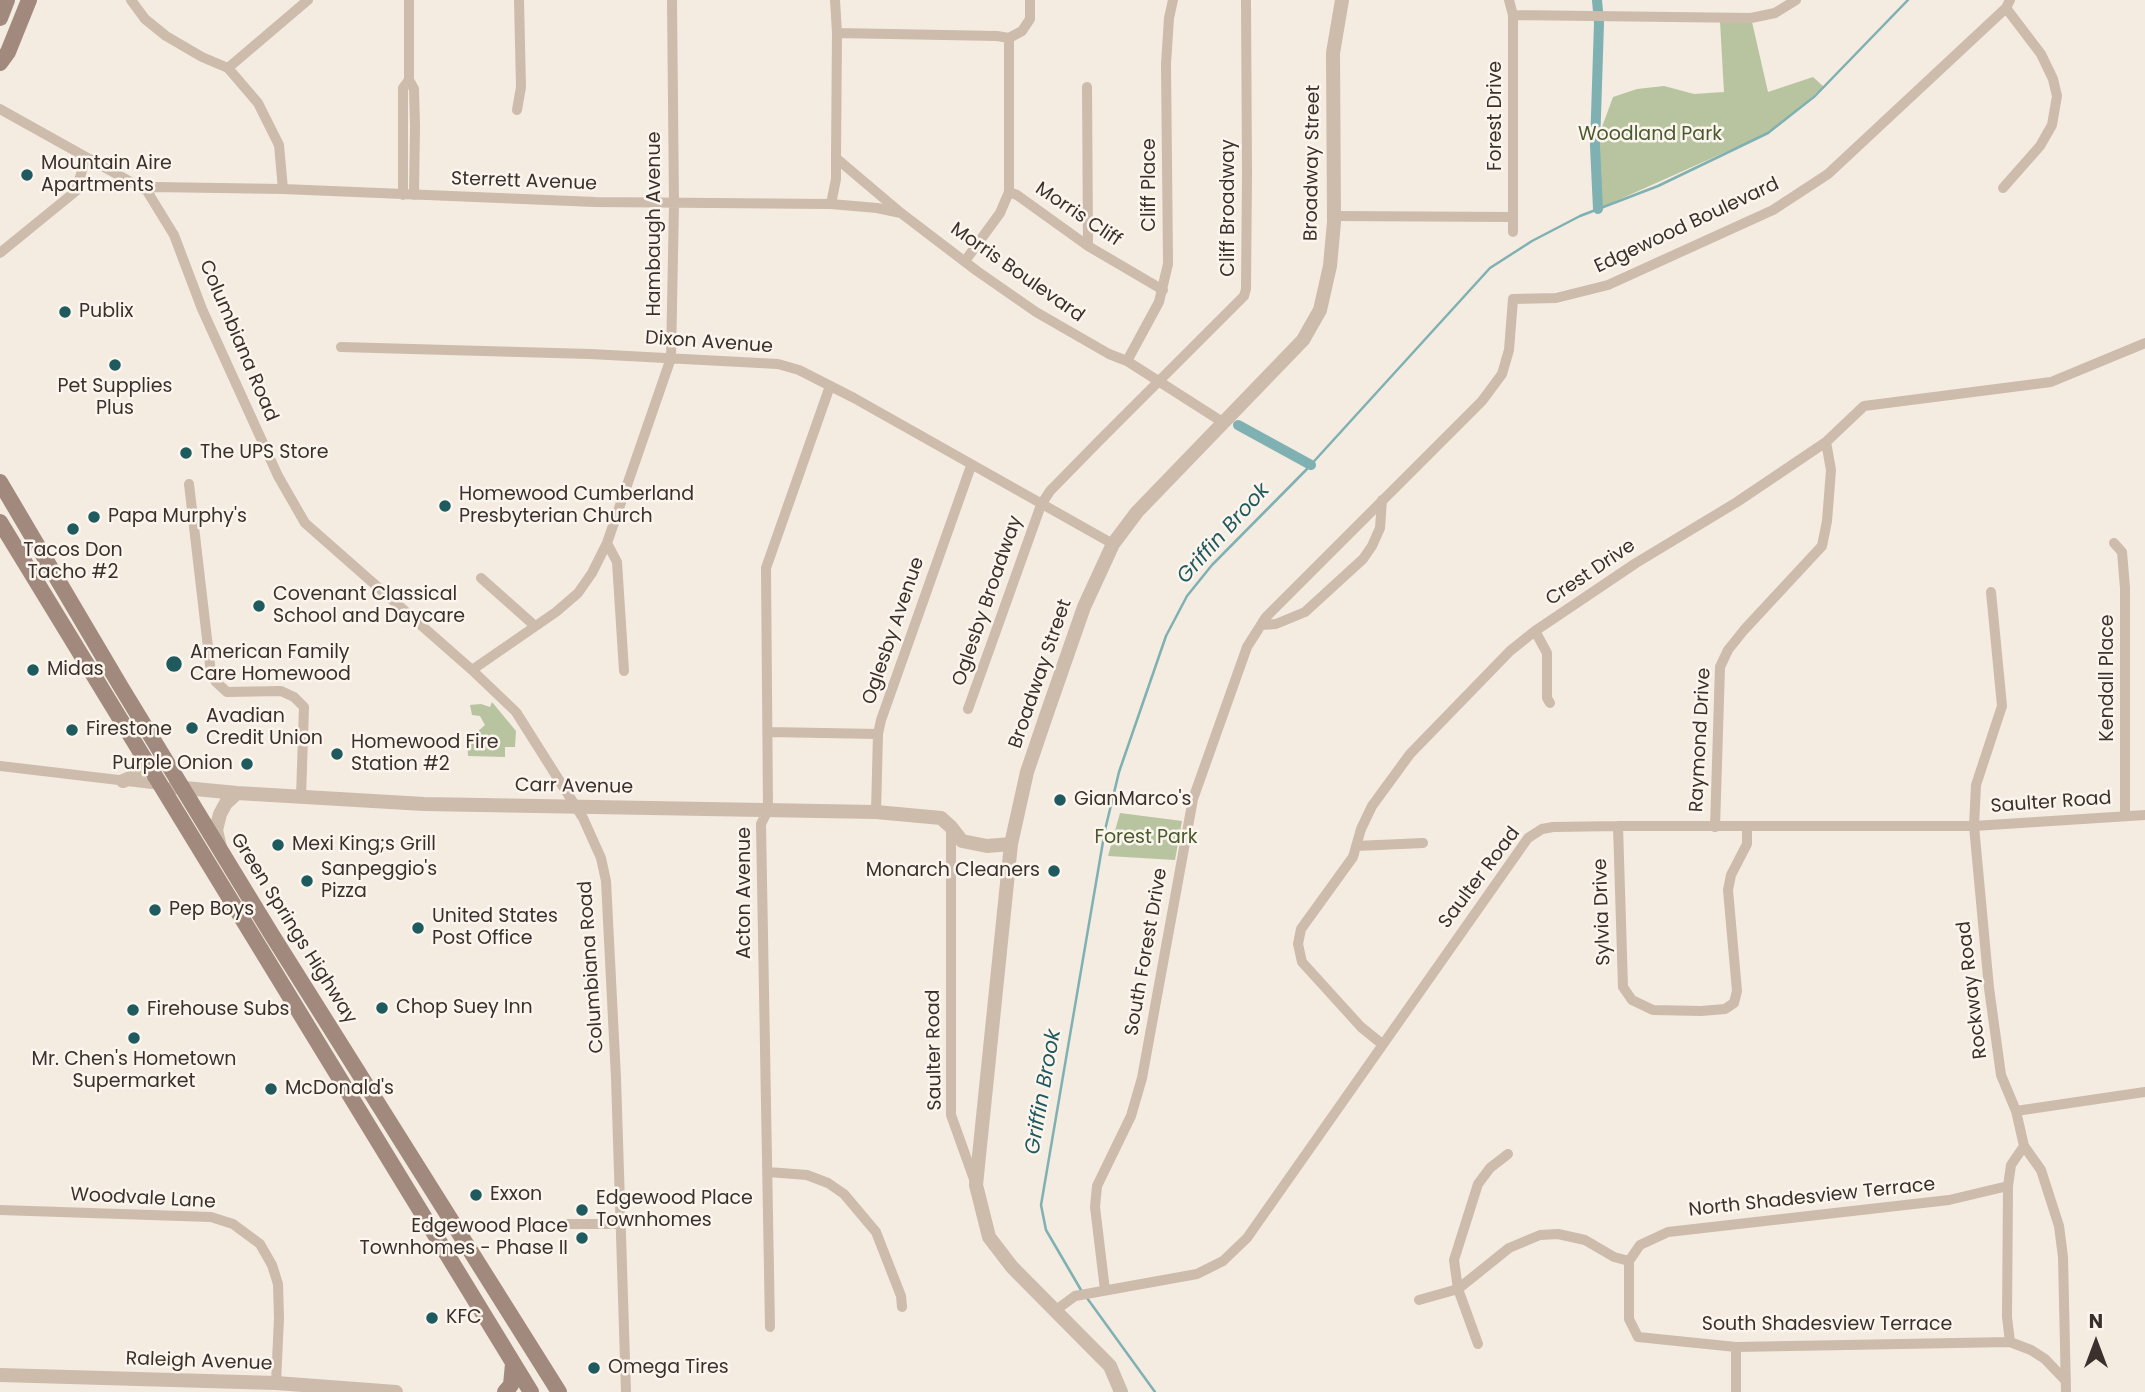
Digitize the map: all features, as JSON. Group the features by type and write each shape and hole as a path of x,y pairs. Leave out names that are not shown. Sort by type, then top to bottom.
{"main road":[{"path":"0,18 7,0"},
{"path":"4,57 29,0"},
{"name":"Green Springs Highway","path":"0,482 222,855 350,1063 559,1392"},
{"name":"Green Springs Highway","path":"0,522 531,1392"},
{"path":"505,1392 511,1385 513,1364"}],"street":[{"path":"131,0 145,19 166,36 202,57 228,68 258,103 279,145 283,189"},
{"path":"228,68 308,0"},
{"path":"409,0 410,80 403,88 409,126 409,195"},
{"path":"517,110 522,88 519,0"},
{"name":"Hambaugh Avenue","path":"472,670 556,612 578,593 592,573 607,543 671,358 674,204 672,0"},
{"path":"831,204 836,179 835,0"},
{"path":"837,33 1009,38 1023,31 1030,19 1030,0"},
{"name":"Cliff Place","path":"1127,360 1159,302 1168,264 1166,64 1173,0"},
{"name":"Cliff Broadway","path":"1041,505 1051,491 1244,296 1246,0"},
{"name":"Broadway Street","path":"1121,1392 1110,1366 1012,1267 989,1237 976,1185 1011,844 1031,758 1084,607 1113,544 1137,512 1303,340 1320,310 1330,266 1334,216 1333,53 1342,0"},
{"name":"Forest Drive","path":"1509,0 1513,15 1513,232"},
{"path":"1513,15 1751,18 1775,13 1796,0"},
{"path":"2003,188 2040,146 2052,125 2057,96 2053,79 2041,54 2008,4"},
{"name":"Edgewood Boulevard","path":"1513,299 1556,298 1608,285 1773,211 1828,174 2008,4"},
{"path":"965,261 1000,213 1009,192 1009,38"},
{"path":"1087,87 1088,246"},
{"name":"Columbiana Road","path":"0,109 147,191 174,235 202,309 284,489 305,523 516,712 576,806 600,858 606,881 626,1392"},
{"path":"0,253 76,191 86,157"},
{"name":"Morris Boulevard","path":"836,158 901,214 1036,312 1109,354 1127,360 1224,423"},
{"name":"Sterrett Avenue","path":"147,191 154,187 283,189 674,204 831,204 877,208 901,214"},
{"name":"Morris Cliff","path":"1009,192 1088,246 1163,290"},
{"path":"1334,216 1513,216"},
{"name":"South Forest Drive","path":"1100,1291 1095,1207 1097,1186 1131,1116 1142,1078 1193,799 1247,647 1261,625 1482,401 1502,374 1509,350 1513,299"},
{"name":"Crest Drive","path":"1382,1044 1361,1027 1303,961 1298,944 1301,929 1346,867 1373,806 1410,754 1493,668 1535,631 1826,442 1864,406 2051,382 2145,343"},
{"name":"Dixon Avenue","path":"341,347 671,358 778,365 799,370 1113,544"},
{"name":"Acton Avenue","path":"770,1327 761,821 768,810 766,568 830,386"},
{"name":"Raymond Drive","path":"1715,827 1720,667 1728,650 1744,630 1822,546 1831,470 1826,442"},
{"name":"Oglesby Avenue","path":"876,812 878,734 921,602 971,466"},
{"path":"188,484 211,673 227,692 281,691 294,697 304,707 301,797"},
{"path":"1261,625 1276,624 1305,612 1363,559 1380,528 1382,500"},
{"name":"Oglesby Broadway","path":"968,709 1041,505"},
{"path":"607,543 617,562 624,671"},
{"name":"Kendall Place","path":"2114,543 2122,552 2125,588 2125,816"},
{"path":"481,578 535,626"},
{"name":"Rockway Road","path":"1991,592 2002,706 1976,785 1974,826 1989,988 2001,1075 2016,1111 2024,1146 2041,1170 2059,1226 2063,1257 2066,1386"},
{"path":"1535,631 1547,653 1547,698 1550,703"},
{"path":"768,732 878,734"},
{"path":"123,781 140,774 142,766 138,746"},
{"name":"Carr Avenue","path":"0,766 181,788 424,804 876,812 941,818 962,841 987,846 1011,844"},
{"path":"222,855 216,830 226,803 237,793"},
{"name":"Saulter Road","path":"1056,1310 1074,1296 1197,1274 1223,1261 1247,1238 1528,838 1542,829 1618,826 1974,826 2145,815"},
{"name":"Sylvia Drive","path":"1618,826 1623,987 1632,1000 1653,1010 1701,1011 1725,1009 1734,1003 1737,990 1728,890 1731,875 1747,844 1747,827"},
{"name":"Saulter Road","path":"951,827 951,1115 976,1185"},
{"path":"1356,846 1423,843"},
{"path":"2016,1111 2145,1092"},
{"path":"2010,1342 2007,1317 2008,1186 2011,1166 2024,1146"},
{"path":"1478,1344 1458,1289 1454,1260 1478,1184 1490,1168 1508,1154"},
{"path":"768,1172 807,1175 828,1183 844,1194 876,1232 901,1296 902,1307"},
{"name":"North Shadesview Terrace","path":"1629,1261 1640,1245 1668,1232 1949,1200 2008,1186"},
{"name":"Woodvale Lane","path":"0,1210 211,1217 233,1223 260,1244 272,1265 278,1284 276,1383"},
{"path":"568,1224 621,1224"},
{"path":"1419,1300 1458,1289 1509,1248 1540,1235 1558,1234 1585,1240 1615,1257 1629,1261"},
{"name":"South Shadesview Terrace","path":"1629,1261 1629,1319 1638,1337 1736,1346 2010,1342"},
{"name":"Rockway Road","path":"2010,1342 2045,1359 2066,1386"},
{"path":"1736,1346 1736,1392"},
{"name":"Raleigh Avenue","path":"0,1375 242,1387 276,1383 396,1392"}],"green space":[{"name":"Woodland Park","path":"1720,21 1752,22 1768,92 1813,77 1824,87 1768,133 1598,209 1595,146 1613,97 1637,89 1664,86 1694,94 1724,92"},
{"path":"492,702 516,731 515,747 505,747 505,757 468,756 467,741 485,725 480,716 472,715 470,705 490,707"},
{"name":"Forest Park","path":"1120,813 1182,821 1175,860 1108,856"}],"waterway":[{"path":"1597,0 1599,23 1595,146 1598,209"},
{"name":"Griffin Brook","path":"1081,1290 1046,1230 1041,1205 1105,830 1119,772 1166,636 1187,596 1212,565 1307,469 1490,268 1532,241 1580,216 1658,186 1768,133 1815,96 1908,0"},
{"path":"1238,425 1311,465"},
{"name":"Griffin Brook","path":"1087,1298 1155,1392"}],"place":[{"name":"Mountain Aire Apartments","path":"27,175"},
{"name":"Publix","path":"65,312"},
{"name":"Pet Supplies Plus","path":"115,365"},
{"name":"The UPS Store","path":"186,453"},
{"name":"Homewood Cumberland Presbyterian Church","path":"445,506"},
{"name":"Papa Murphy's","path":"94,517"},
{"name":"Tacos Don Tacho #2","path":"73,529"},
{"name":"Covenant Classical School and Daycare","path":"259,606"},
{"name":"American Family Care Homewood","path":"174,664"},
{"name":"Midas","path":"33,670"},
{"name":"Avadian Credit Union","path":"192,728"},
{"name":"Firestone","path":"72,730"},
{"name":"Homewood Fire Station #2","path":"337,754"},
{"name":"Purple Onion","path":"247,764"},
{"name":"GianMarco's","path":"1060,800"},
{"name":"Mexi King;s Grill","path":"278,845"},
{"name":"Monarch Cleaners","path":"1054,871"},
{"name":"Sanpeggio's Pizza","path":"307,881"},
{"name":"Pep Boys","path":"155,910"},
{"name":"United States Post Office","path":"418,928"},
{"name":"Chop Suey Inn","path":"382,1008"},
{"name":"Firehouse Subs","path":"133,1010"},
{"name":"Mr. Chen's Hometown Supermarket","path":"134,1038"},
{"name":"McDonald's","path":"271,1089"},
{"name":"Exxon","path":"476,1195"},
{"name":"Edgewood Place Townhomes","path":"582,1210"},
{"name":"Edgewood Place Townhomes - Phase II","path":"582,1238"},
{"name":"KFC","path":"432,1318"},
{"name":"Omega Tires","path":"594,1368"}]}
